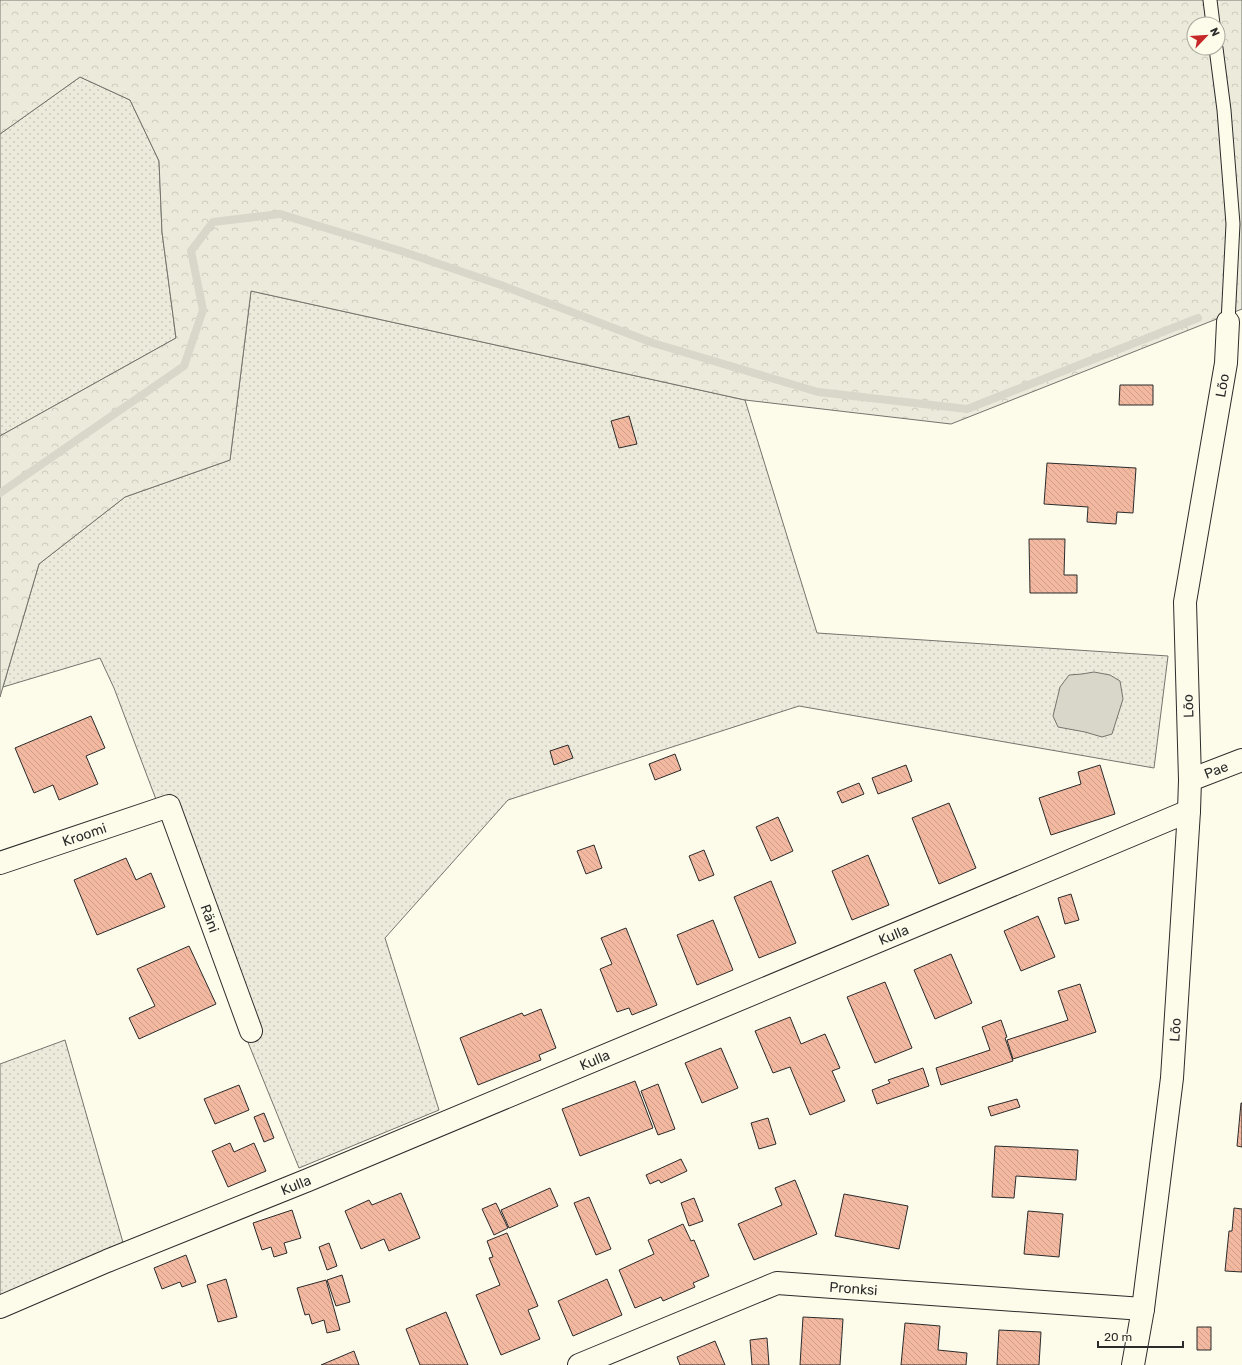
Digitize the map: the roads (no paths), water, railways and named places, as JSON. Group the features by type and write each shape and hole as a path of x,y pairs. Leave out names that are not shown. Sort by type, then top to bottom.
{"street":[{"name":"Lõo","path":"1133,1365 1143,1309 1172,1078 1190,780 1185,602 1234,359 1228,322"},
{"name":"Pae","path":"1190,780 1242,760"},
{"name":"Kroomi","path":"0,863 169,806"},
{"name":"Räni","path":"169,806 252,1031"},
{"name":"Kulla","path":"0,1307 107,1261 308,1180 1189,811"},
{"name":"Pronksi","path":"579,1365 777,1282 1143,1309"}],"lane":[{"path":"1210,0 1213,16"},
{"name":"Lõo","path":"1217,56 1224,110 1233,224 1228,322"}],"waterway":[{"path":"0,493 184,366 203,310 191,251 213,222 280,214 401,251 501,285 653,343 818,392 967,409 1198,318"}]}
